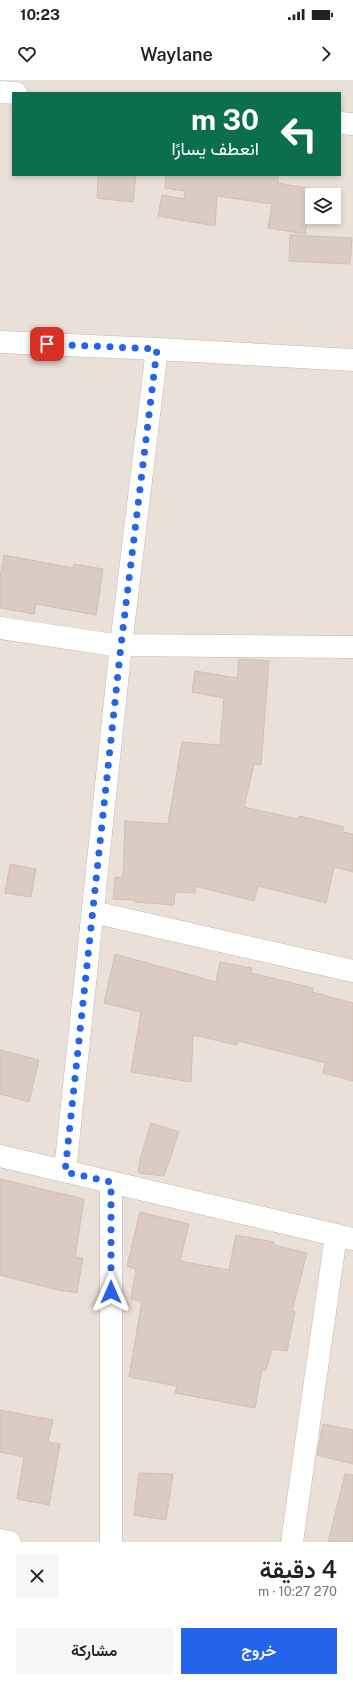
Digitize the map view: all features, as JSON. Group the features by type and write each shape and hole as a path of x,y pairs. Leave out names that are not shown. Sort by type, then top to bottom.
{"street":[{"path":"0,92 12,93"},
{"path":"341,123 353,124"},
{"path":"0,342 353,360"},
{"path":"65,1172 121,645 157,349"},
{"path":"0,628 121,645 353,647"},
{"path":"93,912 353,971"},
{"path":"0,1156 345,1238 292,1542"},
{"path":"111,1182 111,1542"},
{"path":"0,1540 10,1542"}],"shaded area":[{"path":"0,80 353,80 353,1542 0,1542"}],"building":[{"path":"98,176 136,176 133,202 97,198"},
{"path":"166,176 278,176 278,183 307,188 305,188 305,224 307,224 305,234 268,228 272,204 217,196 215,226 158,216 162,195 184,199 185,191 165,188"},
{"path":"290,235 352,238 350,264 289,261"},
{"path":"4,555 73,568 74,564 103,569 96,615 36,604 34,614 0,608 0,576"},
{"path":"239,659 269,661 261,765 254,764 244,807 298,819 299,816 344,827 342,832 353,834 353,872 334,867 326,903 258,886 254,901 195,886 195,893 175,892 174,905 113,899 115,877 123,878 125,821 168,824 182,742 220,745 224,698 192,692 195,671 237,678"},
{"path":"10,864 36,869 31,897 5,893"},
{"path":"115,954 216,982 220,962 252,968 251,973 313,988 312,992 353,1003 353,1081 323,1073 325,1063 238,1041 237,1045 193,1035 191,1082 131,1072 141,1012 104,1003"},
{"path":"0,1050 39,1060 29,1102 0,1094"},
{"path":"151,1123 179,1132 164,1176 138,1173 140,1159"},
{"path":"0,1179 84,1199 75,1257 83,1258 77,1293 53,1289 0,1275"},
{"path":"140,1212 189,1224 180,1261 229,1270 236,1235 274,1242 274,1245 307,1253 292,1311 295,1311 287,1351 272,1349 266,1370 262,1369 255,1408 175,1393 177,1386 129,1377 142,1301 131,1299 136,1269 127,1266"},
{"path":"0,1410 53,1420 48,1442 60,1444 49,1505 17,1499 24,1457 0,1452"},
{"path":"323,1424 353,1430 353,1464 317,1455"},
{"path":"139,1473 173,1474 166,1520 134,1515"},
{"path":"345,1474 353,1475 353,1542 328,1542"}],"route":[{"path":"47,344 157,349 121,645 65,1172 111,1182 111,1292"}]}
